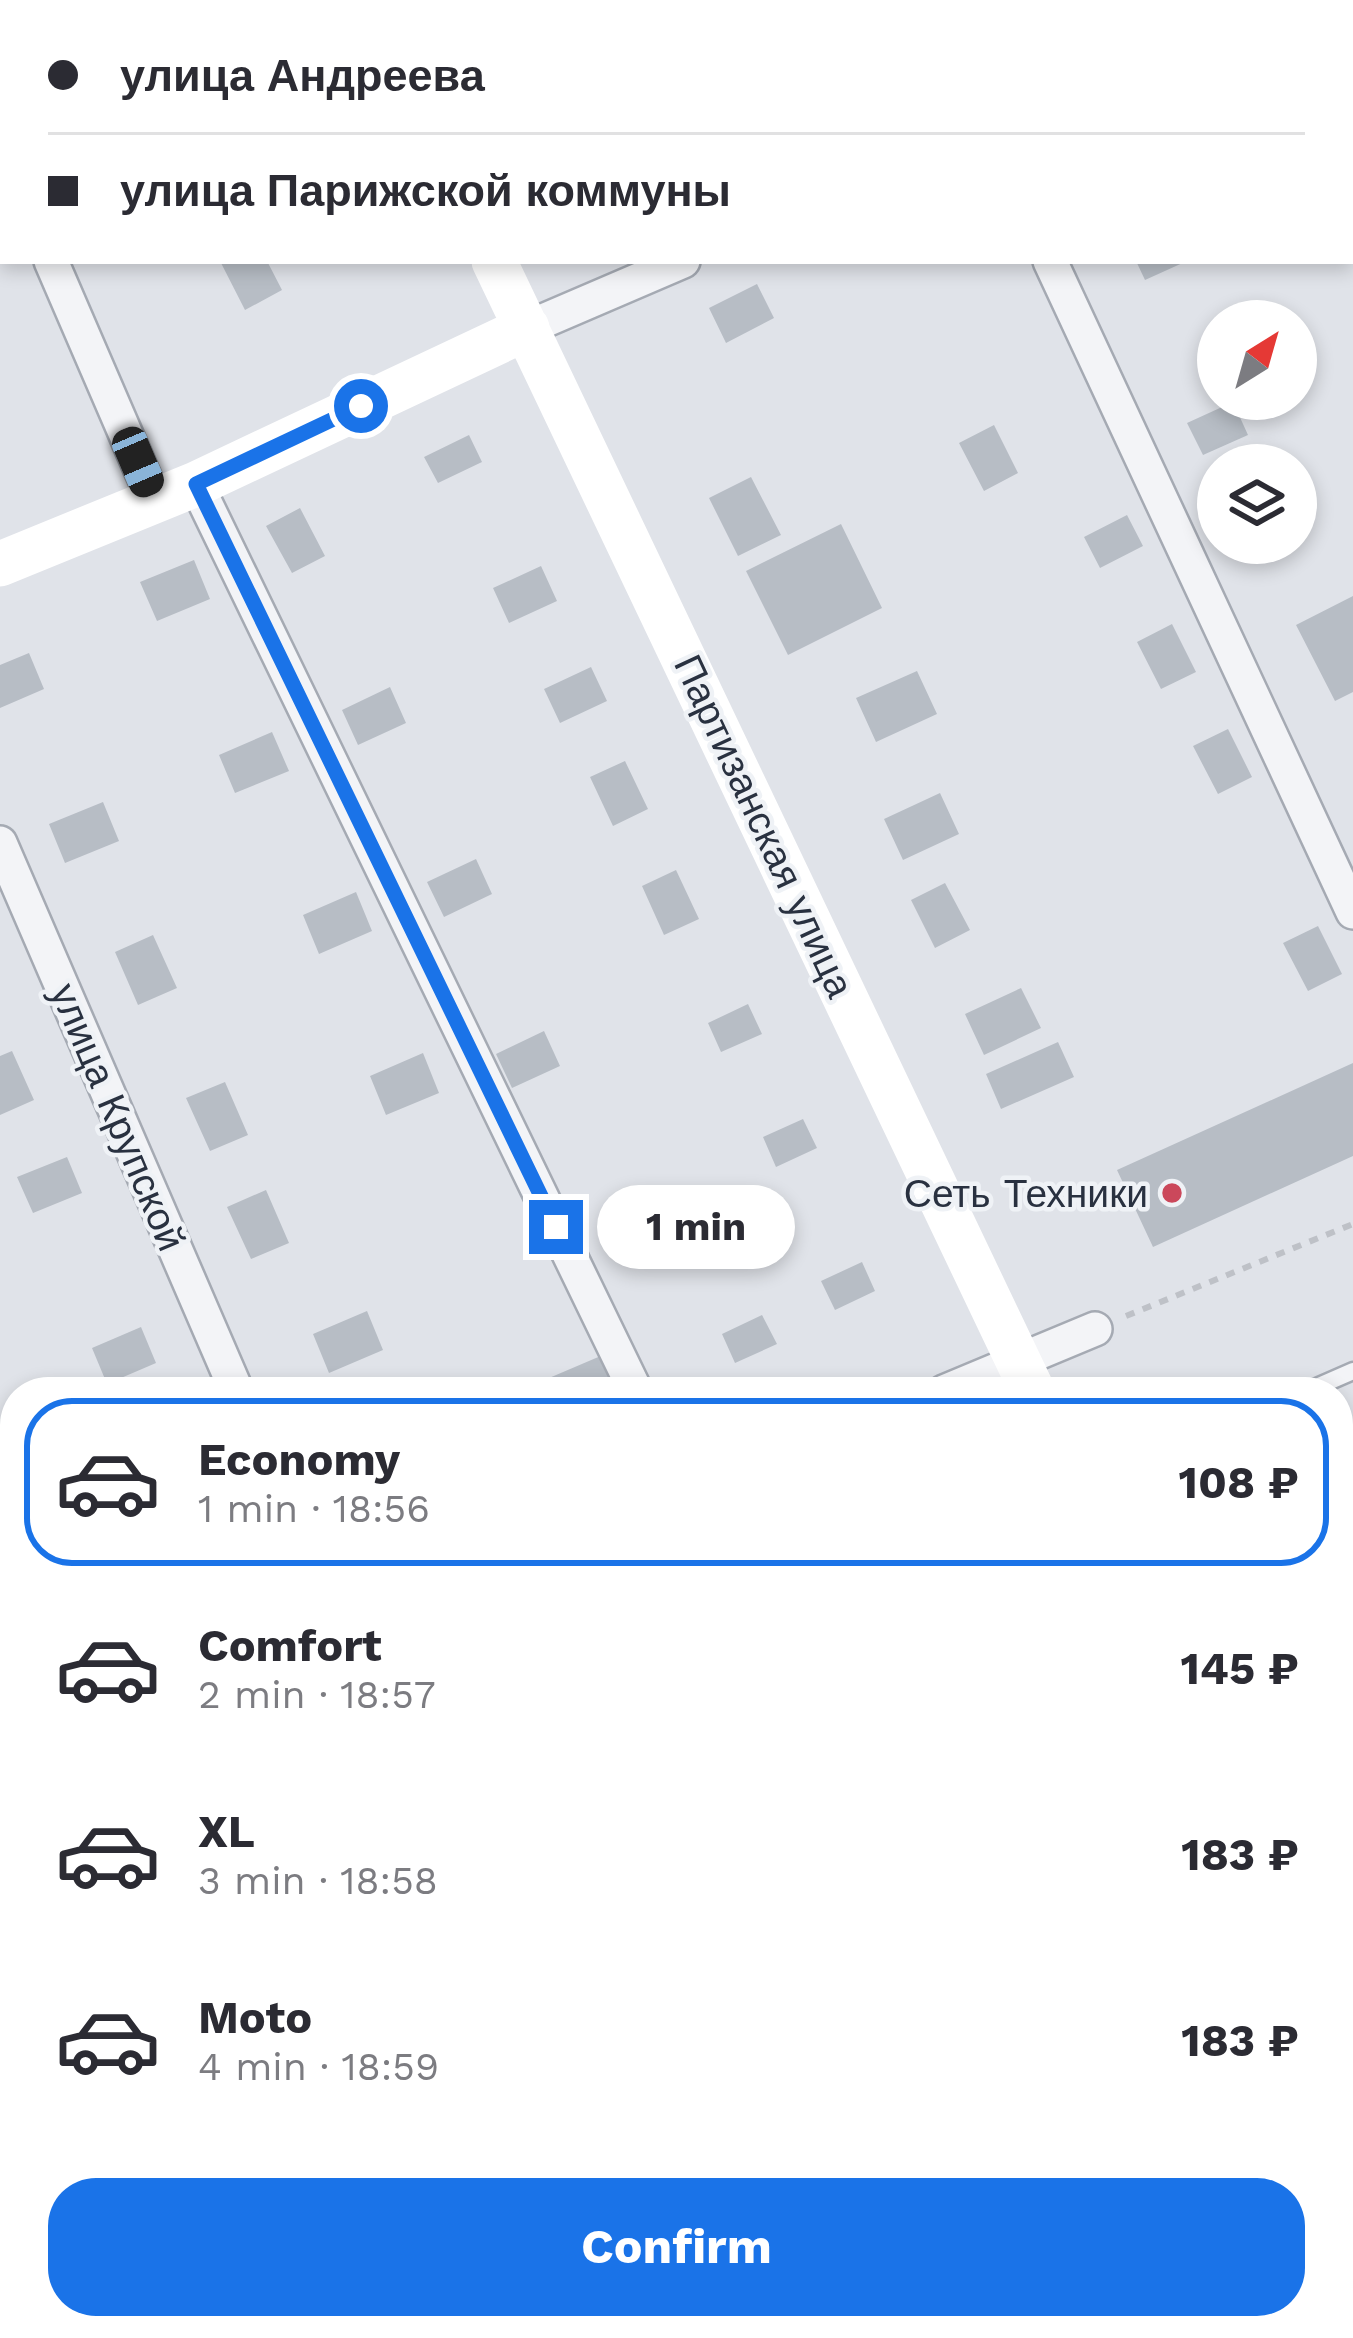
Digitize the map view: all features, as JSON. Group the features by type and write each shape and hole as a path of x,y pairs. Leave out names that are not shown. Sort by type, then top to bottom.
{"main road":[{"name":"Партизанская улица","path":"495,264 1026,1376"},
{"path":"0,564 176,493 527,328"}],"street":[{"path":"54,264 176,493 628,1377"},
{"path":"527,328 676,264"},
{"path":"1051,264 1353,913"},
{"name":"улица Крупской","path":"0,843 231,1377"},
{"path":"1026,1376 1095,1329"}],"path":[{"path":"1095,1329 1353,1224"}],"building":[{"path":"222,264 269,264 282,290 245,310"},
{"path":"1137,264 1180,264 1145,280"},
{"path":"757,284 774,318 726,343 709,308"},
{"path":"1197,418 1241,420 1248,435 1228,444 1198,444 1187,423"},
{"path":"994,425 1018,473 984,491 959,443"},
{"path":"469,435 482,462 438,483 424,457"},
{"path":"751,477 781,535 738,556 709,498"},
{"path":"300,508 325,556 292,573 266,526"},
{"path":"1127,515 1143,546 1100,568 1084,537"},
{"path":"841,524 882,608 788,655 746,571"},
{"path":"194,560 210,599 157,621 140,582"},
{"path":"541,566 557,601 509,623 493,588"},
{"path":"1353,596 1353,692 1335,701 1296,625"},
{"path":"1172,624 1196,672 1161,689 1137,642"},
{"path":"29,653 44,689 0,708 0,665"},
{"path":"591,667 607,701 560,723 544,689"},
{"path":"917,671 937,714 876,742 856,698"},
{"path":"390,687 406,723 358,745 342,710"},
{"path":"1228,729 1252,777 1218,794 1193,746"},
{"path":"272,732 289,771 235,793 219,755"},
{"path":"625,761 648,809 613,826 590,777"},
{"path":"940,793 959,834 903,860 884,819"},
{"path":"103,802 119,841 65,863 49,824"},
{"path":"476,859 492,894 444,917 427,882"},
{"path":"676,870 699,919 664,935 642,886"},
{"path":"945,883 970,930 935,948 911,900"},
{"path":"356,892 372,931 319,954 303,915"},
{"path":"1318,926 1342,974 1308,991 1283,943"},
{"path":"153,935 177,988 138,1005 115,952"},
{"path":"1021,988 1041,1028 984,1055 965,1014"},
{"path":"748,1004 762,1034 721,1052 708,1023"},
{"path":"544,1031 560,1066 512,1088 496,1054"},
{"path":"1058,1042 1074,1077 1001,1109 986,1074"},
{"path":"12,1051 34,1100 0,1115 0,1056"},
{"path":"423,1053 439,1093 386,1115 370,1076"},
{"path":"1353,1063 1353,1156 1153,1247 1117,1170"},
{"path":"225,1082 248,1135 210,1151 186,1098"},
{"path":"803,1119 817,1148 776,1167 763,1137"},
{"path":"67,1157 82,1193 33,1213 17,1177"},
{"path":"266,1190 289,1243 251,1259 227,1207"},
{"path":"862,1262 875,1291 835,1310 821,1281"},
{"path":"367,1311 383,1350 329,1373 313,1334"},
{"path":"762,1315 777,1344 735,1363 722,1334"},
{"path":"141,1327 156,1363 123,1377 104,1377 92,1348"},
{"path":"603,1355 613,1377 551,1377"}],"place":[{"name":"Сеть Техники","path":"1172,1193"}],"route":[{"path":"361,406 196,484 556,1227"}]}
